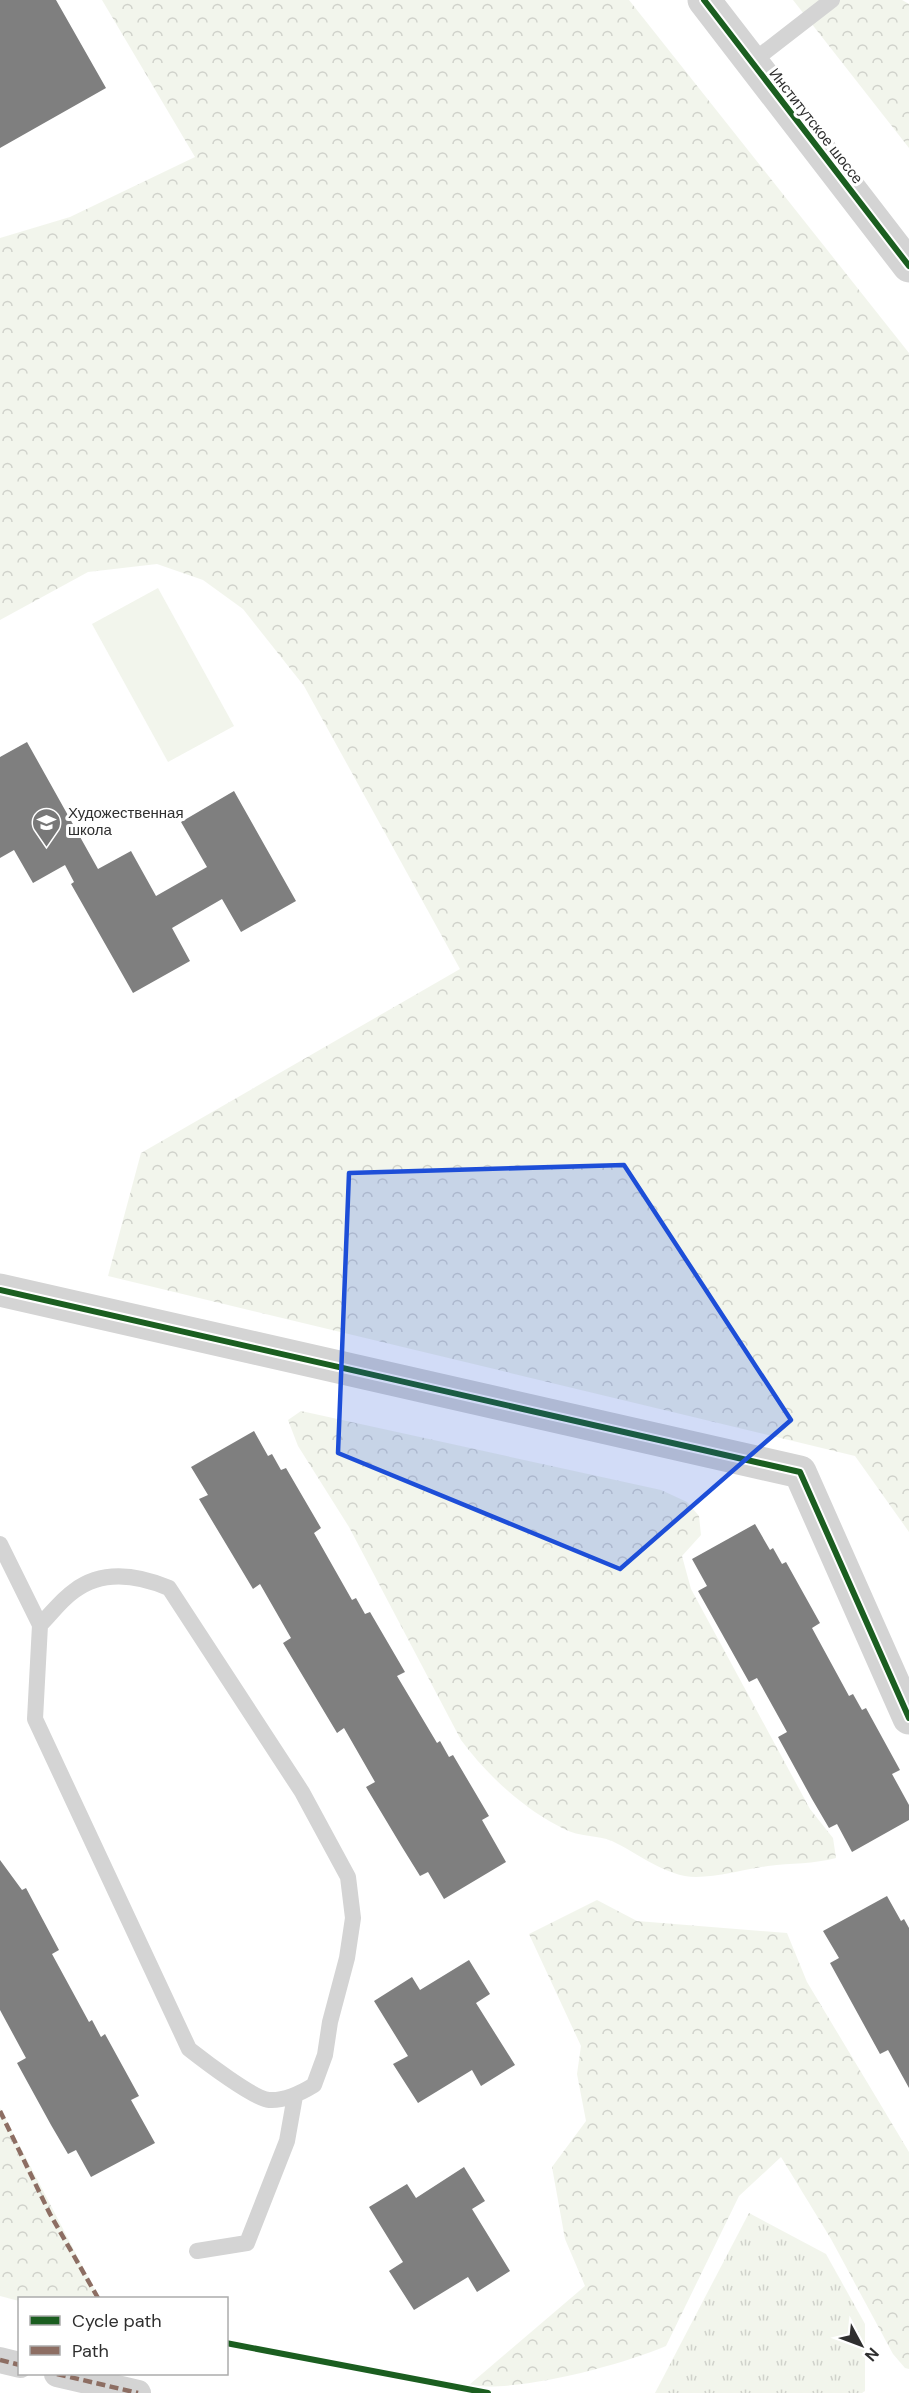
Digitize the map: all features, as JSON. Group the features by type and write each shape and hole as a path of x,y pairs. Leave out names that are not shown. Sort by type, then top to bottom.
{"street":[{"name":"Институтское шоссе","path":"704,0 909,266"},
{"path":"0,1290 800,1472 909,1718"},
{"path":"0,2360 18,2364"},
{"path":"65,2375 138,2393"}],"lane":[{"path":"752,62 832,0"},
{"path":"0,1544 40,1625 35,1719 189,2049 218,2072 268,2100 295,2096 314,2085 325,2055 353,1918 348,1877 307,1801 169,1588 141,1577 107,1576 74,1590 40,1625"},
{"path":"197,2251 247,2243 287,2141 295,2096"}],"highlighted area":[{"path":"624,1165 791,1420 620,1569 338,1453 349,1173"}],"green space":[{"path":"102,0 629,0 909,353 909,1532 855,1456 108,1276 141,1153 460,969 304,686 243,609 203,580 157,564 88,572 0,620 0,238 70,217 195,157"},
{"path":"793,0 902,0 909,4 909,148"},
{"path":"158,588 234,726 168,762 92,624"},
{"path":"301,1411 661,1490 687,1502 699,1516 701,1535 682,1556 691,1589 810,1809 833,1838 836,1858 768,1866 714,1876 685,1876 663,1869 612,1841 564,1829 520,1801 482,1766 461,1740 349,1527 298,1446 288,1420"},
{"path":"597,1900 637,1921 787,1933 807,1982 909,2152 909,2369 905,2368 893,2354 831,2239 781,2157 739,2196 666,2346 622,2362 568,2376 513,2385 469,2385 585,2286 565,2239 552,2167 586,2121 577,2074 581,2046 529,1934"},
{"path":"0,2108 98,2297 18,2297 18,2301 0,2296"},
{"path":"749,2213 826,2254 865,2324 865,2391 862,2393 655,2393"}],"building":[{"path":"0,0 56,0 106,88 0,148"},
{"path":"27,742 98,869 131,851 156,896 207,867 181,822 234,791 296,901 241,932 222,899 172,928 190,961 133,993 71,884 74,882 65,865 33,883 14,850 0,858 0,757"},
{"path":"254,1431 268,1456 272,1454 281,1470 286,1468 321,1528 314,1533 352,1600 356,1598 365,1614 370,1612 405,1672 397,1676 437,1743 440,1741 449,1757 453,1755 489,1816 482,1820 506,1862 444,1899 428,1872 420,1876 402,1847 366,1787 375,1782 344,1728 337,1733 283,1643 291,1638 260,1584 253,1589 199,1499 208,1495 191,1467"},
{"path":"755,1524 770,1550 773,1548 782,1564 786,1562 820,1623 812,1628 849,1696 853,1694 862,1710 866,1708 900,1770 892,1774 909,1805 909,1820 852,1852 837,1824 829,1828 778,1737 787,1732 757,1678 749,1682 698,1591 707,1586 692,1559"},
{"path":"0,1860 22,1890 26,1888 59,1950 52,1954 89,2022 92,2020 101,2037 105,2034 139,2096 131,2100 155,2143 91,2177 76,2150 68,2154 17,2063 26,2058 0,2010"},
{"path":"887,1896 901,1921 904,1919 909,1928 909,2088 888,2050 880,2054 830,1963 839,1958 823,1931"},
{"path":"469,1960 490,1994 476,2003 515,2065 481,2086 472,2070 418,2103 393,2064 408,2056 374,2001 412,1977 420,1990"},
{"path":"464,2167 485,2201 472,2209 510,2271 477,2292 468,2277 414,2310 389,2271 403,2262 369,2207 407,2184 416,2198"}],"marked path":[{"path":"0,2111 50,2214 97,2297"},
{"path":"0,2360 18,2364"},
{"path":"61,2375 138,2393"}],"cycle path":[{"path":"704,0 909,266"},
{"path":"0,1290 800,1472 909,1718"},
{"path":"228,2343 488,2393"}],"place":[{"name":"Художественная школа","path":"47,848"}]}
